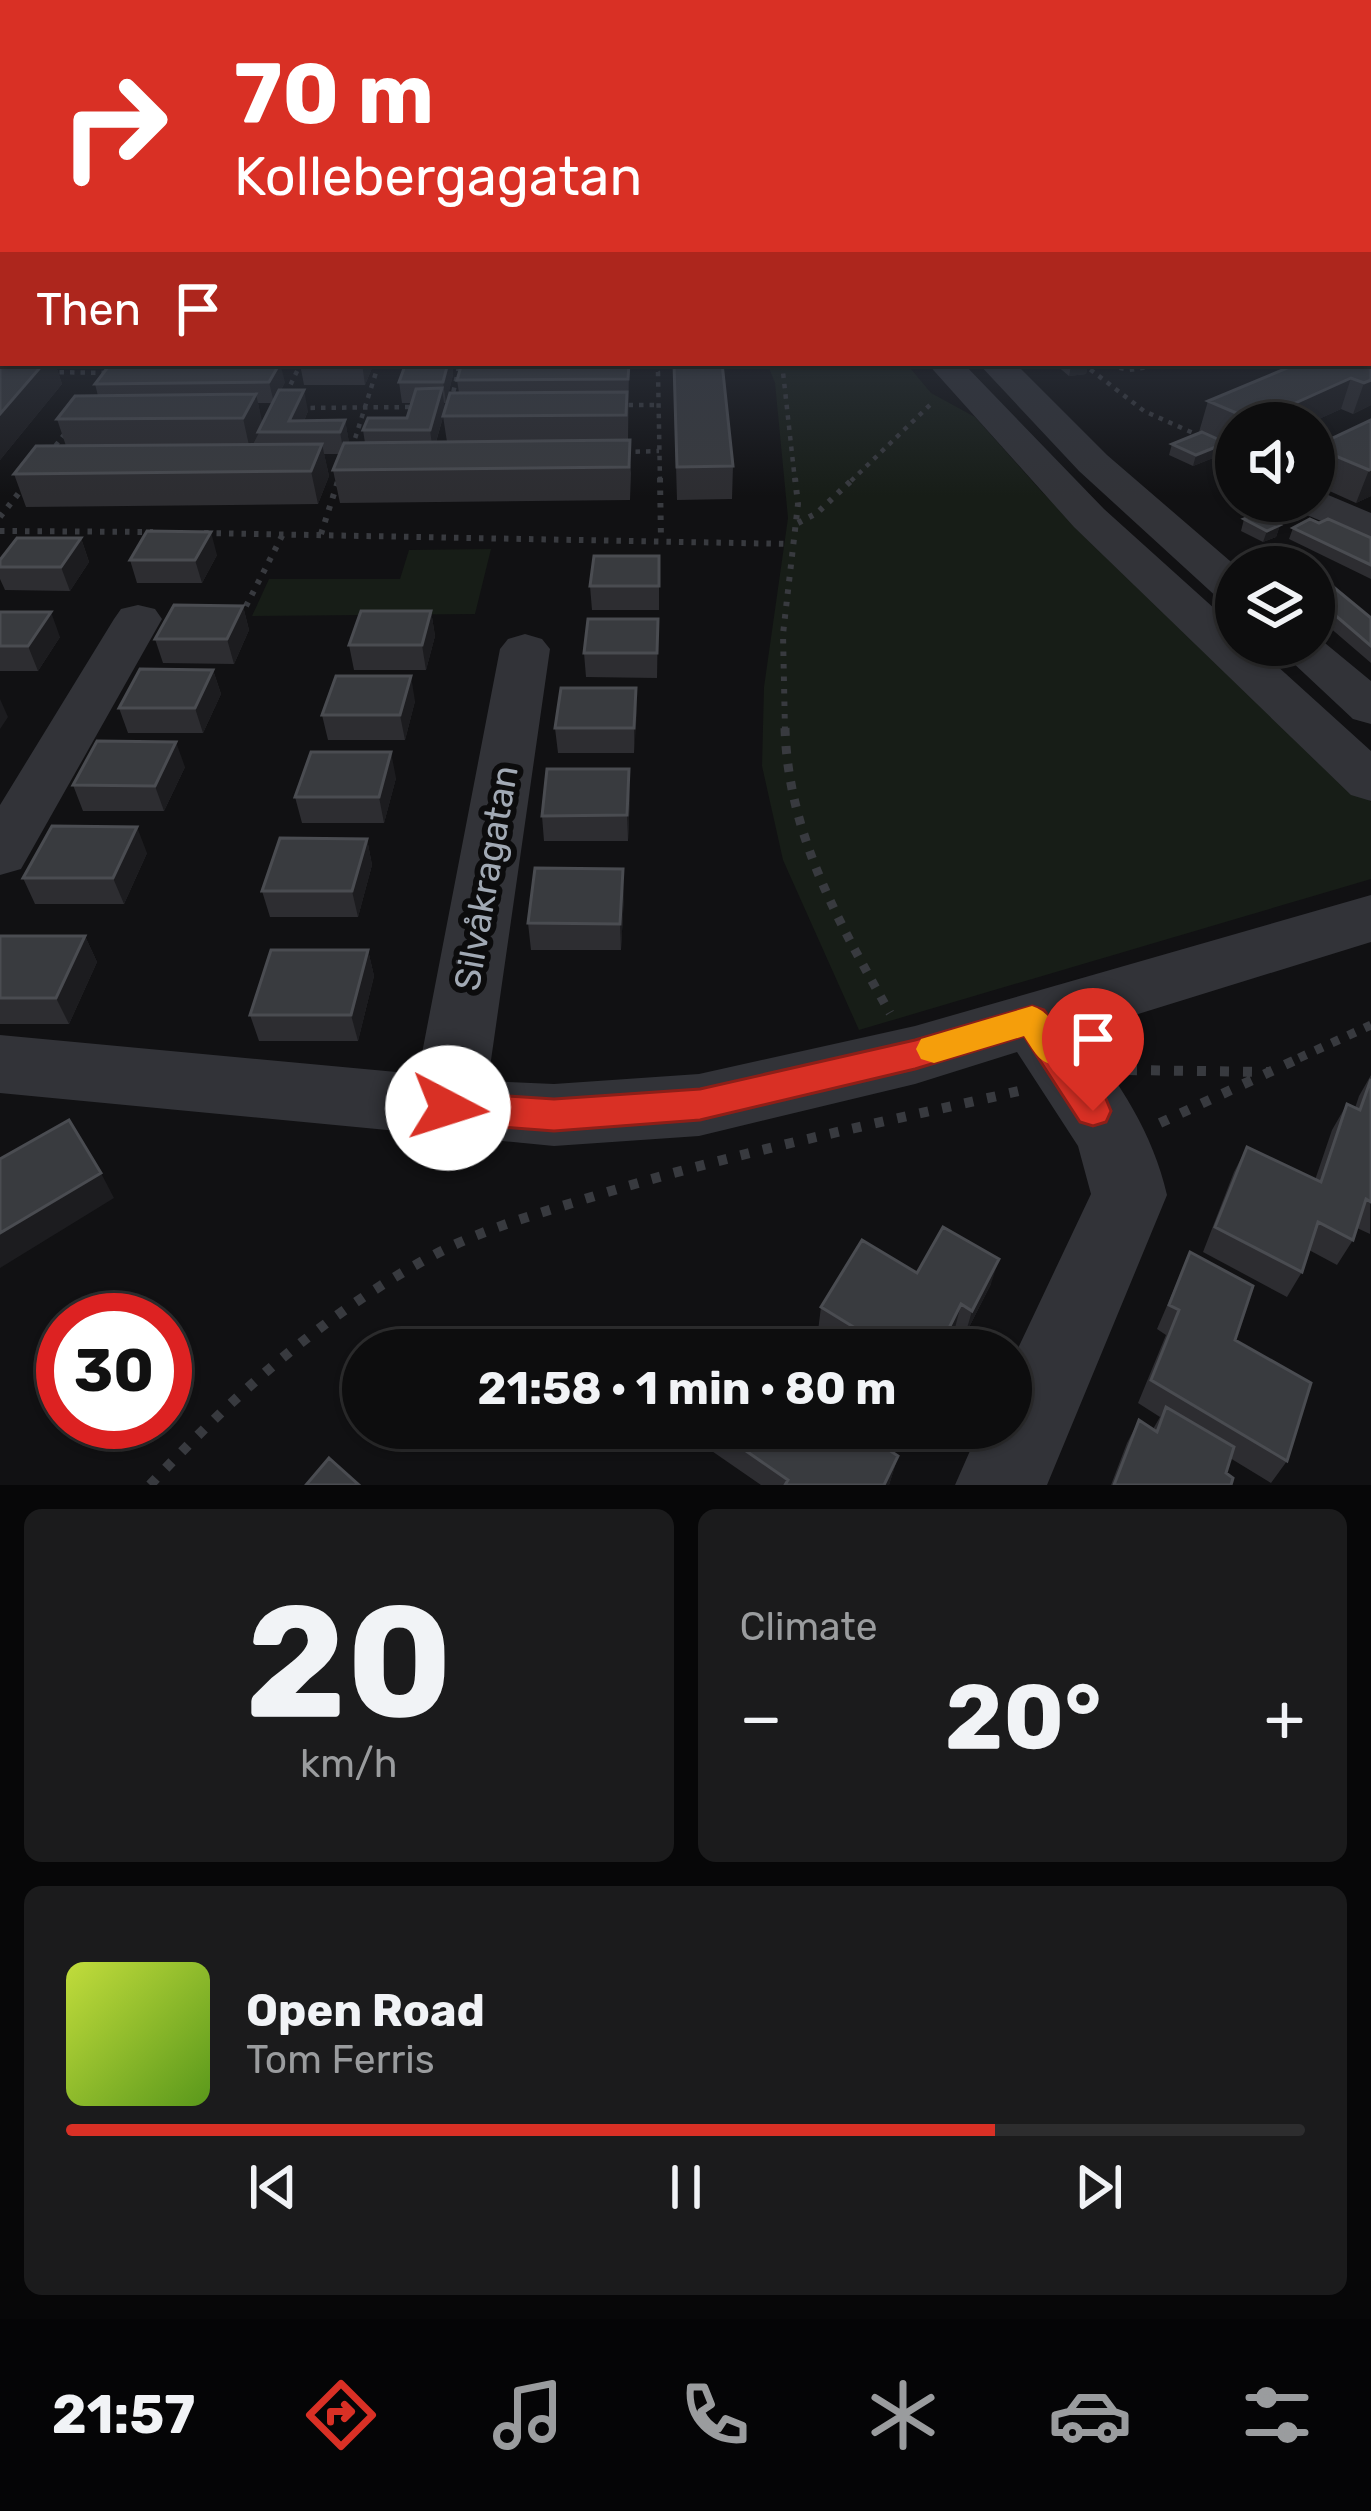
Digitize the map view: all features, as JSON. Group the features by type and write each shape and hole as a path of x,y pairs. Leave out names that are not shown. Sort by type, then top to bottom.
{"street":[{"path":"998,366 1110,479 1215,572"},
{"path":"941,380 1371,782"},
{"path":"1335,513 1371,530"},
{"path":"0,854 138,619"},
{"name":"Silvåkragatan","path":"448,1108 525,649"},
{"path":"1323,666 1371,708"},
{"path":"0,1064 554,1115 700,1105 915,1054 1371,918"},
{"path":"1001,1485 1129,1195 1126,1170 1114,1143 1032,1020"}],"path":[{"path":"47,372 52,366"},
{"path":"97,392 117,366"},
{"path":"298,366 280,408 429,406"},
{"path":"321,534 378,366"},
{"path":"450,406 459,366"},
{"path":"654,366 658,372 661,540"},
{"path":"150,1485 265,1368 364,1296 435,1255 497,1228 662,1173 945,1108 828,903 794,806 782,726 782,634 797,523 795,455 782,366"},
{"path":"1086,366 1144,411 1215,443"},
{"path":"1112,366 1129,370 1155,366"},
{"path":"32,372 112,373"},
{"path":"797,523 817,513 941,380"},
{"path":"612,406 659,405"},
{"path":"65,459 44,459 70,426"},
{"path":"615,452 659,451"},
{"path":"0,517 33,474"},
{"path":"0,530 165,532"},
{"path":"189,532 791,544"},
{"path":"223,612 243,613 283,534"},
{"path":"1114,1143 1371,1025"}],"shaded area":[{"path":"768,366 908,366 931,393 975,417 1043,493 1215,655 1215,666 1227,666 1371,802 1371,879 859,1030 783,860 762,766 764,687 788,518 775,383"},
{"path":"491,549 475,614 252,616 269,579 400,579 409,550"}],"building":[{"path":"0,366 41,366 0,414"},
{"path":"109,366 278,366 269,382 95,384"},
{"path":"405,366 447,366 443,382 399,382"},
{"path":"461,366 629,366 628,379 457,380"},
{"path":"674,366 722,366 733,466 677,467"},
{"path":"1292,366 1371,366 1371,380 1364,383 1351,378 1297,402 1208,401"},
{"path":"442,388 430,430 363,430 368,418 407,418 416,389"},
{"path":"279,390 304,390 289,421 345,420 340,432 258,432"},
{"path":"627,392 626,415 443,416 450,393"},
{"path":"256,394 243,418 57,419 75,396"},
{"path":"1371,420 1371,469 1335,456 1335,437"},
{"path":"1202,432 1215,438 1215,447 1196,455 1172,444"},
{"path":"630,440 629,467 333,470 344,443"},
{"path":"322,444 311,471 14,474 36,446"},
{"path":"1250,522 1280,525 1267,531"},
{"path":"1304,522 1335,522 1371,538 1371,565 1335,546 1293,528"},
{"path":"147,531 211,532 195,560 130,560"},
{"path":"17,538 81,538 61,567 0,567"},
{"path":"594,556 659,556 659,586 590,586"},
{"path":"1335,588 1371,618 1371,646 1335,615"},
{"path":"174,605 243,606 227,639 155,639"},
{"path":"361,611 431,611 422,645 349,645"},
{"path":"0,612 51,612 28,646 0,646"},
{"path":"588,619 658,619 657,653 584,653"},
{"path":"140,669 213,670 195,708 119,708"},
{"path":"336,676 411,676 400,715 322,715"},
{"path":"561,688 636,688 634,728 555,728"},
{"path":"97,741 176,742 155,786 73,785"},
{"path":"311,752 391,752 379,797 295,797"},
{"path":"547,769 629,769 627,815 542,816"},
{"path":"52,826 137,827 113,878 23,878"},
{"path":"280,838 367,839 352,891 262,891"},
{"path":"535,868 623,869 620,924 528,923"},
{"path":"0,936 85,936 56,998 0,998"},
{"path":"271,950 368,950 351,1015 250,1015"},
{"path":"1371,1079 1371,1202 1366,1199 1353,1240 1318,1222 1302,1272 1215,1227 1247,1147 1321,1182 1347,1104 1360,1110"},
{"path":"69,1120 101,1173 0,1233 0,1159"},
{"path":"943,1227 999,1259 972,1311 961,1304 948,1329 857,1329 821,1307 862,1240 917,1273"},
{"path":"1190,1252 1253,1286 1235,1340 1311,1383 1287,1461 1151,1380 1179,1310 1169,1305"},
{"path":"1166,1407 1234,1447 1226,1473 1233,1478 1231,1485 1114,1485 1139,1420 1157,1432"},
{"path":"743,1449 888,1449 898,1456 884,1485 785,1485 788,1480"},
{"path":"329,1458 359,1485 306,1485"}],"slow traffic":[{"path":"934,1049 1032,1020 1053,1051"}],"route":[{"path":"448,1108 554,1115 700,1105 915,1054 1032,1020 1093,1111"}]}
